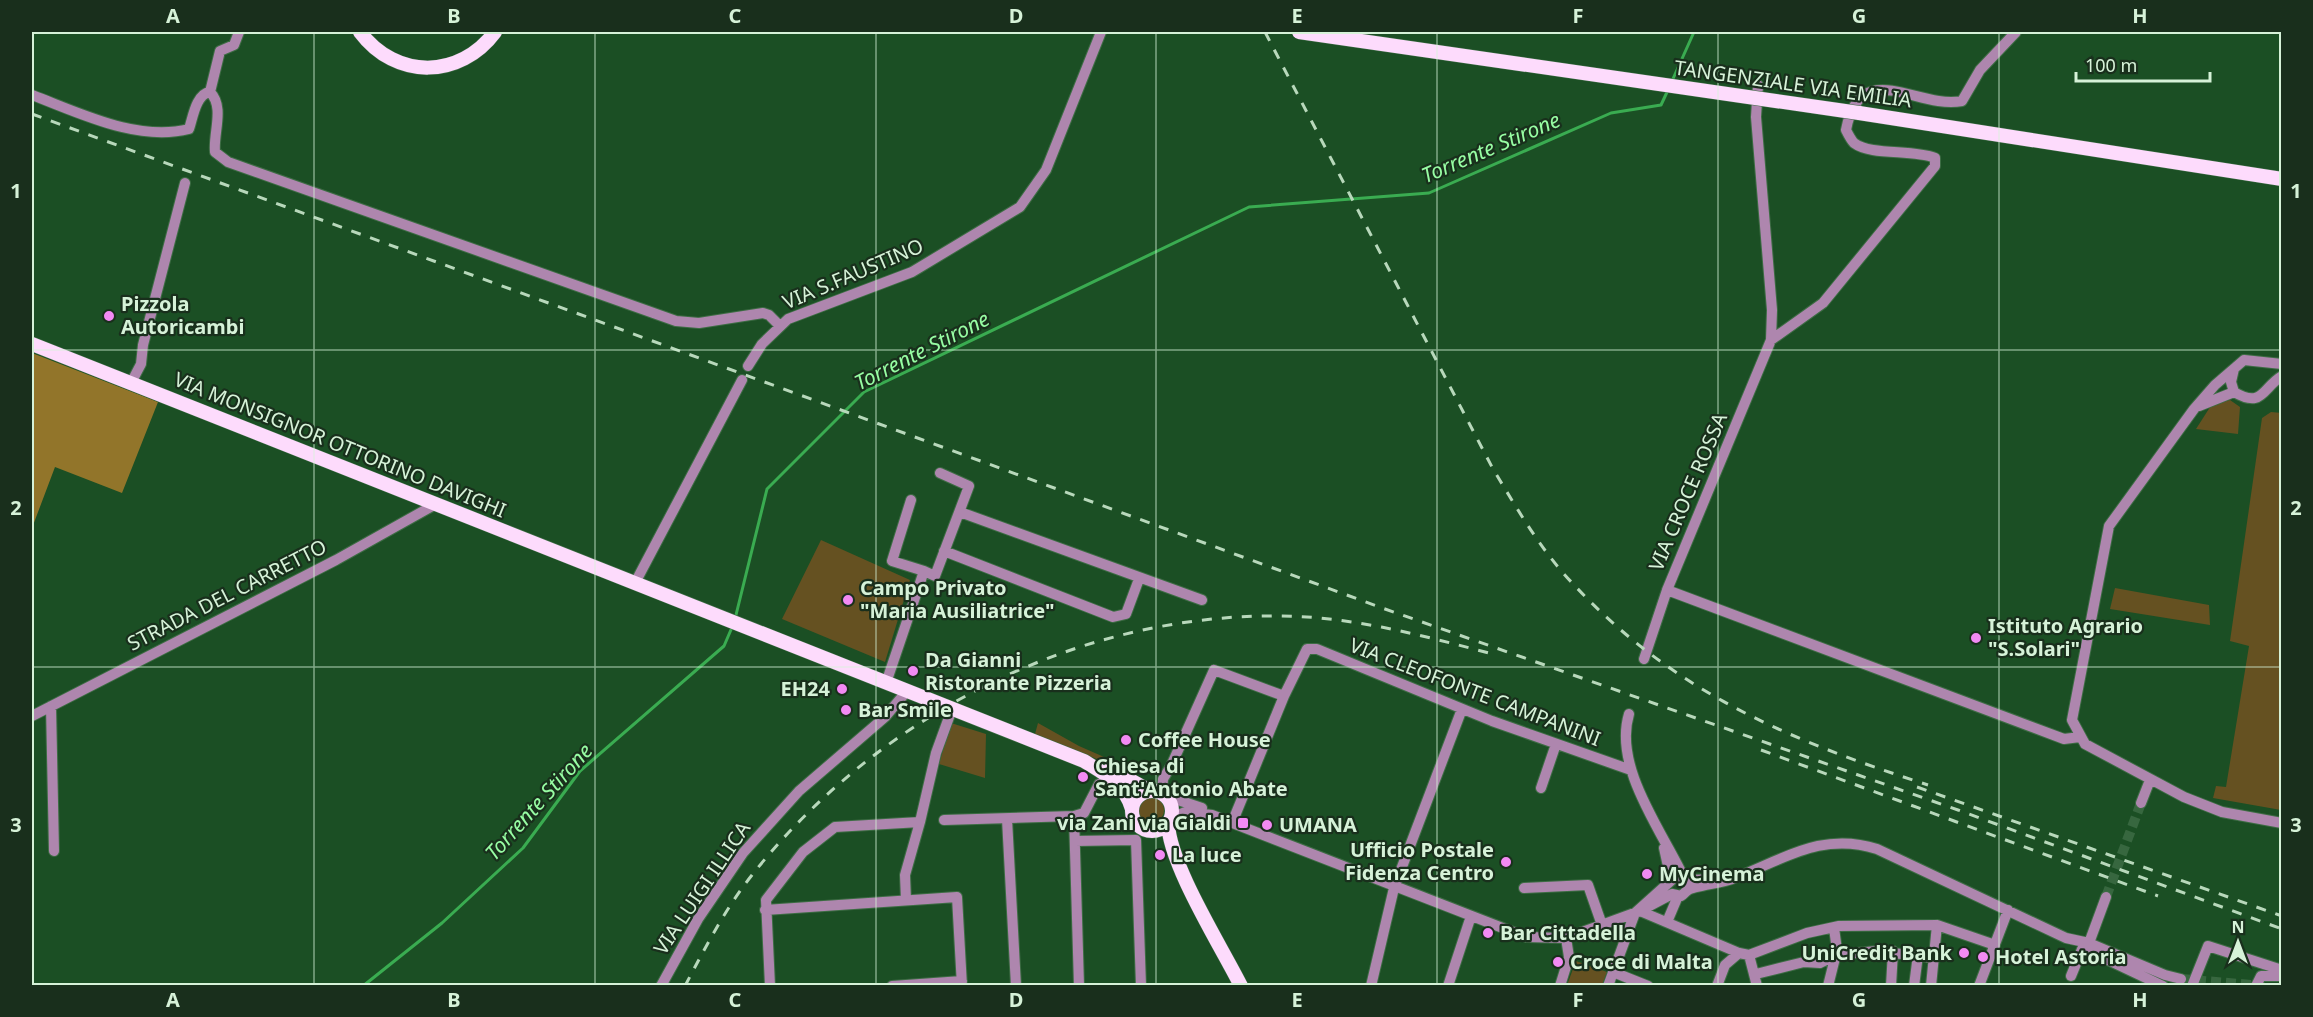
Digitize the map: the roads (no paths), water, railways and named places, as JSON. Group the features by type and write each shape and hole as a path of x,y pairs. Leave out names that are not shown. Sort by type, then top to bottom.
{"main road":[{"path":"360,32 383,54 402,63 424,68 447,66 467,59 485,45 495,32"},
{"name":"TANGENZIALE VIA EMILIA","path":"1299,32 1859,113 2282,178"},
{"name":"VIA MONSIGNOR OTTORINO DAVIGHI","path":"32,344 1083,761"},
{"path":"1083,761 1104,766 1159,793 1172,807 1169,840 1182,872 1241,986"},
{"path":"1083,761 1113,779 1129,797 1134,821 1166,848 1182,872"},
{"path":"1132,809 1138,797 1159,793"},
{"path":"1148,831 1159,830 1170,820"}],"street":[{"path":"32,95 119,127 174,133 189,129 199,99 210,92 220,51 234,45 239,32"},
{"name":"VIA S.FAUSTINO","path":"748,366 762,344 780,326 797,314 878,287 912,272 1020,207 1046,170 1101,32"},
{"path":"1771,340 1823,303 1935,166 1935,158 1924,154 1870,148 1854,143 1846,130 1850,113 1857,100 1871,90 1897,90 1946,104 1962,101 1980,70 2016,32"},
{"name":"VIA CROCE ROSSA","path":"1758,85 1756,117 1772,309 1771,340 1667,590 2064,739 2080,737"},
{"path":"210,92 215,99 218,113 214,139 215,152 228,162 676,321 699,323 763,313 769,315 780,326"},
{"path":"131,383 141,364 142,345 185,183"},
{"path":"2270,387 2270,374 2263,364 2257,360 2244,360 2194,409 2109,526 2072,720 2080,737 2093,748 2150,780 2222,812 2282,823"},
{"path":"2263,364 2282,364"},
{"path":"2234,369 2231,382 2234,392"},
{"path":"2194,409 2217,397 2234,392 2246,398 2255,399 2282,376"},
{"path":"634,583 742,380"},
{"path":"911,500 892,561 935,576 969,486 940,473"},
{"name":"STRADA DEL CARRETTO","path":"32,716 336,560 436,504"},
{"path":"960,512 1202,600"},
{"path":"945,552 1113,617 1126,614 1139,579"},
{"path":"886,683 924,571"},
{"path":"1644,659 1667,590"},
{"name":"VIA CLEOFONTE CAMPANINI","path":"1284,696 1306,649 1317,649 1462,709 1630,770"},
{"path":"1232,823 1284,696 1214,670 1163,779 1159,793 1202,808 1212,815 1394,888 1526,937 1566,938 1638,912 1744,954 1757,980 1804,962 1820,963 1836,955 1893,951 1934,958"},
{"name":"VIA LUIGI ILLICA","path":"661,986 699,919 742,853 799,791 885,717 907,691"},
{"path":"51,706 54,851"},
{"path":"906,900 905,875 936,753 952,709"},
{"path":"1371,986 1394,888 1462,709"},
{"path":"1629,714 1624,730 1630,770 1661,836 1678,886 1667,922"},
{"path":"2044,730 2055,729 2072,720"},
{"path":"1541,788 1556,744"},
{"path":"2141,803 2150,780"},
{"path":"944,820 1074,816 1084,813 1099,784"},
{"path":"1170,820 1185,812 1212,815"},
{"path":"1074,816 1079,986"},
{"path":"1007,819 1016,986"},
{"path":"770,986 766,900 802,852 835,827 920,822"},
{"path":"1075,842 1137,840 1141,986"},
{"path":"1608,986 1638,912 1653,894 1678,886 1732,879 1799,851 1840,841 1877,849 2066,938 2087,942 2165,975 2181,979"},
{"path":"1524,888 1588,885 1602,925"},
{"path":"765,910 957,897 962,983 892,986"},
{"path":"2071,976 2106,897"},
{"path":"1979,986 2008,910"},
{"path":"1448,986 1471,916"},
{"path":"1717,986 1725,965 1744,954 1807,933 1834,927 1937,925 1995,945"},
{"path":"1930,986 1937,925"},
{"path":"1828,986 1836,955 1834,927"},
{"path":"1560,986 1569,957 1566,938"},
{"path":"2087,942 2089,951 2163,986"},
{"path":"2192,986 2208,946 2281,974"},
{"path":"1892,986 1893,951"},
{"path":"1914,986 1918,955"},
{"path":"1613,972 1648,986"},
{"path":"2256,986 2261,976 2281,974"}],"waterway":[{"name":"Torrente Stirone","path":"1672,81 1694,32"},
{"name":"Torrente Stirone","path":"735,619 767,489 864,392 1249,207 1429,193 1611,113 1661,105 1668,90"},
{"name":"Torrente Stirone","path":"363,986 442,923 523,848 580,771 724,646 733,625"}],"tunnel":[{"path":"2106,897 2141,803"},
{"path":"2181,979 2263,986"}],"railway":[{"path":"1265,32 1493,469 1535,536 1564,574 1604,614 1644,649 1687,679 1731,705 1825,749 1928,785"},
{"path":"32,114 1385,609 1958,810 2282,929"},
{"path":"685,986 724,915 752,875 803,818 859,767 921,722 987,685 1057,655 1130,633 1206,620 1282,616 1361,623 1489,653"},
{"path":"1761,750 2158,896"},
{"path":"1917,787 2282,916"}],"place":[{"name":"Pizzola Autoricambi","path":"109,316"},
{"name":"Campo Privato \"Maria Ausiliatrice\"","path":"848,600"},
{"name":"Istituto Agrario \"S.Solari\"","path":"1976,638"},
{"name":"Da Gianni Ristorante Pizzeria","path":"913,671"},
{"name":"EH24","path":"842,689"},
{"name":"Bar Smile","path":"846,710"},
{"name":"Coffee House","path":"1126,740"},
{"name":"Chiesa di Sant'Antonio Abate","path":"1083,777"},
{"name":"via Zani via Gialdi","path":"1243,823"},
{"name":"UMANA","path":"1267,825"},
{"name":"La luce","path":"1160,855"},
{"name":"Ufficio Postale Fidenza Centro","path":"1506,862"},
{"name":"MyCinema","path":"1647,874"},
{"name":"Bar Cittadella","path":"1488,933"},
{"name":"UniCredit Bank","path":"1964,953"},
{"name":"Hotel Astoria","path":"1983,957"},
{"name":"Croce di Malta","path":"1558,962"}]}
